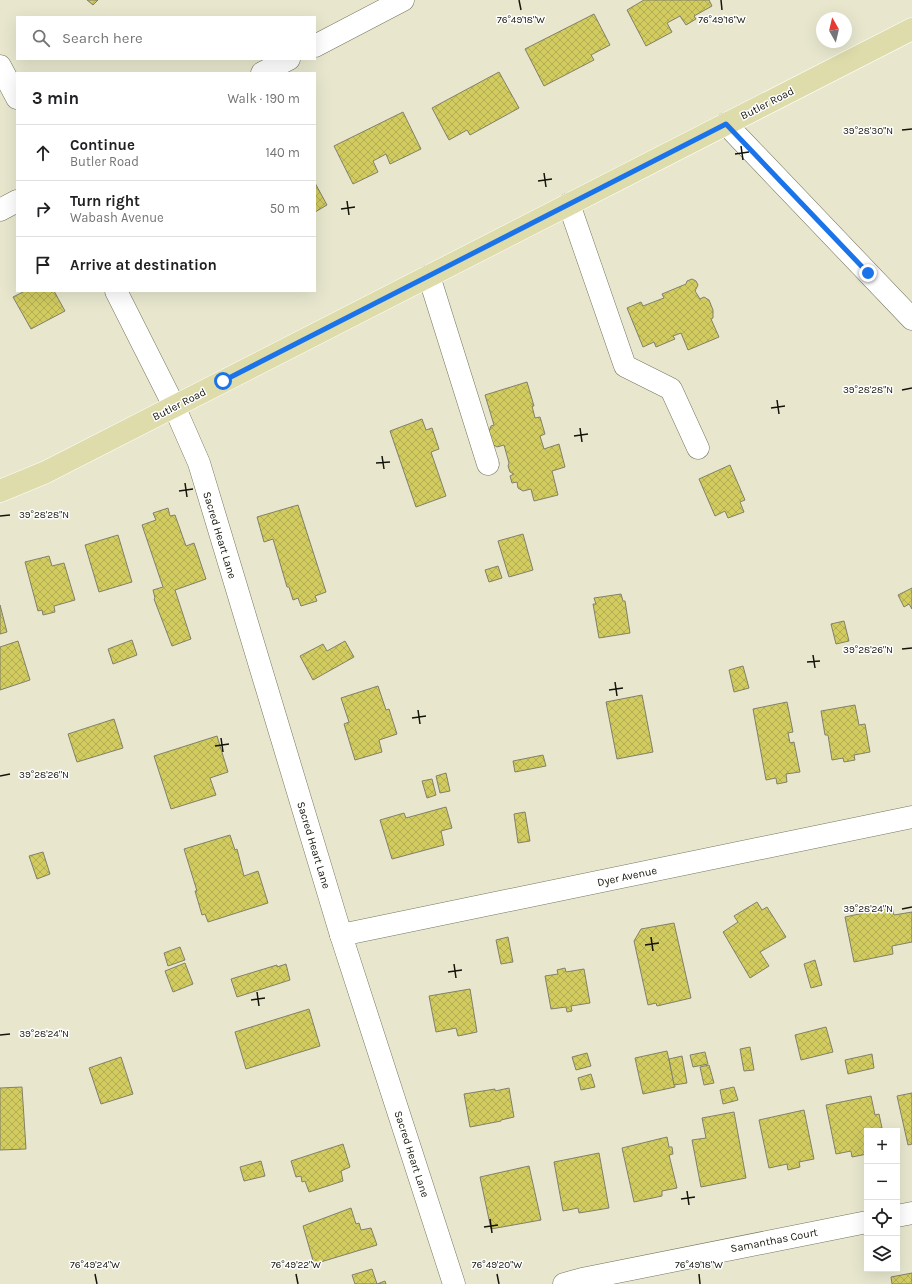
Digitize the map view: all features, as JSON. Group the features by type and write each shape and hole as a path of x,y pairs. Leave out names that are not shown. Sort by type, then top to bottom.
{"main road":[{"name":"Butler Road","path":"0,490 46,472 912,29"}],"street":[{"path":"316,45 403,0"},
{"path":"264,72 287,60"},
{"path":"0,66 16,96"},
{"path":"726,124 912,320"},
{"path":"0,210 16,202"},
{"path":"569,204 625,366 671,389 698,448"},
{"path":"429,276 488,464"},
{"name":"Sacred Heart Lane","path":"117,292 174,406 198,462 341,935 454,1284"},
{"name":"Dyer Avenue","path":"341,935 912,817"},
{"path":"900,1215 912,1213"},
{"name":"Samanthas Court","path":"564,1284 582,1279 864,1223"}],"building":[{"path":"87,0 98,0 93,5"},
{"path":"644,0 709,0 712,6 694,16 696,19 686,25 680,16 667,23 672,32 646,46 627,10"},
{"path":"594,14 610,45 591,55 594,60 544,86 525,49"},
{"path":"499,72 519,108 470,135 467,130 449,140 432,108"},
{"path":"403,112 421,149 390,164 386,154 373,161 378,172 353,184 334,146"},
{"path":"316,185 327,205 316,211"},
{"path":"692,279 696,281 698,285 695,291 700,299 704,297 709,300 713,310 713,318 711,319 719,337 688,350 681,333 673,336 675,339 656,347 654,342 643,347 627,308 641,302 643,306 664,298 662,294 686,284 687,281"},
{"path":"23,292 55,292 65,311 31,329 13,297"},
{"path":"527,382 534,406 532,406 535,418 540,417 545,434 540,436 544,449 559,444 565,467 552,471 558,495 534,501 531,489 523,491 518,488 517,482 512,483 510,476 514,474 510,472 504,445 497,447 492,444 488,434 491,426 494,425 485,395"},
{"path":"422,419 426,430 432,428 439,449 431,452 446,496 416,507 390,431"},
{"path":"730,465 745,500 740,502 744,512 728,518 725,511 715,516 699,479"},
{"path":"298,505 326,592 315,596 317,601 301,606 298,598 293,600 289,587 287,587 273,539 264,542 257,517"},
{"path":"168,508 170,516 175,515 186,546 194,543 206,579 175,590 191,639 172,646 154,599 153,590 163,587 142,525 156,520 153,513"},
{"path":"523,534 533,570 509,577 498,541"},
{"path":"118,535 132,582 99,592 85,545"},
{"path":"49,556 52,566 64,563 75,600 54,606 55,612 43,615 42,610 38,611 25,562"},
{"path":"498,566 502,578 489,582 485,570"},
{"path":"912,588 912,609 909,604 904,607 898,595"},
{"path":"621,594 623,601 625,601 630,633 599,638 593,604 596,604 594,598"},
{"path":"0,605 7,632 0,634"},
{"path":"844,621 849,641 836,644 831,624"},
{"path":"132,640 137,655 113,664 108,649"},
{"path":"18,641 30,680 0,690 0,647"},
{"path":"345,641 354,657 313,680 300,656 323,644 327,651"},
{"path":"743,666 749,688 734,692 729,670"},
{"path":"378,686 386,710 389,709 397,734 379,740 382,752 355,760 344,724 349,722 341,698"},
{"path":"642,695 653,752 617,759 606,702"},
{"path":"787,702 793,732 788,733 790,743 794,742 800,772 786,774 787,782 777,784 776,778 766,780 753,709"},
{"path":"855,705 859,725 865,724 870,752 854,755 855,760 844,762 843,758 832,760 828,735 825,735 821,711"},
{"path":"114,719 123,748 77,762 68,734"},
{"path":"217,736 228,772 210,778 216,795 171,809 154,756"},
{"path":"543,755 546,766 515,772 513,761"},
{"path":"446,773 450,791 440,793 436,776"},
{"path":"432,779 436,795 427,798 422,781"},
{"path":"446,807 452,828 441,831 444,845 392,859 380,820 404,813 406,818"},
{"path":"525,812 530,841 518,843 514,814"},
{"path":"230,835 235,850 237,849 244,876 258,871 268,903 208,922 205,914 202,915 195,891 197,891 184,849"},
{"path":"43,852 50,874 37,879 29,856"},
{"path":"757,902 762,910 767,907 786,937 760,952 769,966 750,978 723,932 738,922 734,916"},
{"path":"892,907 894,915 912,912 912,942 892,946 893,954 854,962 845,917"},
{"path":"674,923 691,998 657,1006 656,1003 648,1005 634,941 641,929"},
{"path":"508,937 513,962 501,964 496,940"},
{"path":"180,947 185,960 168,966 164,953"},
{"path":"815,960 822,985 811,988 804,964"},
{"path":"185,963 193,984 173,992 165,971"},
{"path":"286,964 290,980 237,997 231,979 277,965 277,967"},
{"path":"565,968 566,972 584,969 590,1003 571,1006 572,1011 567,1012 566,1007 551,1009 545,976 558,974 557,970"},
{"path":"470,989 477,1032 458,1036 456,1028 436,1032 429,996"},
{"path":"309,1009 320,1046 246,1069 235,1032"},
{"path":"826,1027 833,1052 801,1060 795,1035"},
{"path":"750,1047 754,1070 744,1071 740,1049"},
{"path":"667,1051 675,1087 643,1094 635,1058"},
{"path":"705,1052 708,1064 693,1067 690,1055"},
{"path":"587,1053 591,1066 576,1070 572,1057"},
{"path":"872,1054 874,1068 848,1074 845,1060"},
{"path":"682,1056 687,1083 674,1085 669,1059"},
{"path":"121,1057 133,1094 101,1104 89,1068"},
{"path":"709,1065 714,1083 704,1085 700,1067"},
{"path":"591,1074 595,1087 581,1090 578,1078"},
{"path":"22,1087 26,1149 0,1150 0,1088"},
{"path":"734,1087 738,1100 723,1104 720,1090"},
{"path":"509,1088 514,1117 470,1127 464,1094"},
{"path":"912,1093 912,1144 908,1145 897,1096"},
{"path":"871,1096 875,1115 879,1114 882,1128 864,1128 864,1155 852,1157 851,1151 836,1154 826,1105"},
{"path":"804,1110 814,1159 799,1162 800,1167 788,1170 787,1164 769,1168 759,1120"},
{"path":"734,1112 746,1178 701,1187 692,1140 706,1138 702,1118"},
{"path":"667,1137 669,1147 672,1147 673,1154 669,1155 677,1188 662,1191 662,1196 634,1202 622,1148"},
{"path":"343,1144 350,1167 341,1171 343,1181 309,1192 305,1181 302,1182 301,1176 296,1177 291,1161"},
{"path":"599,1153 609,1208 579,1213 578,1208 563,1211 554,1162"},
{"path":"261,1161 265,1176 244,1181 240,1167"},
{"path":"529,1166 541,1220 491,1229 480,1177"},
{"path":"351,1208 356,1224 359,1223 361,1230 371,1228 377,1245 314,1264 303,1226"},
{"path":"372,1269 377,1284 355,1284 352,1275"},
{"path":"912,1273 912,1284 892,1284 891,1277"},
{"path":"385,1281 386,1284 377,1284"}],"route":[{"path":"223,381 726,124 868,273"}]}
